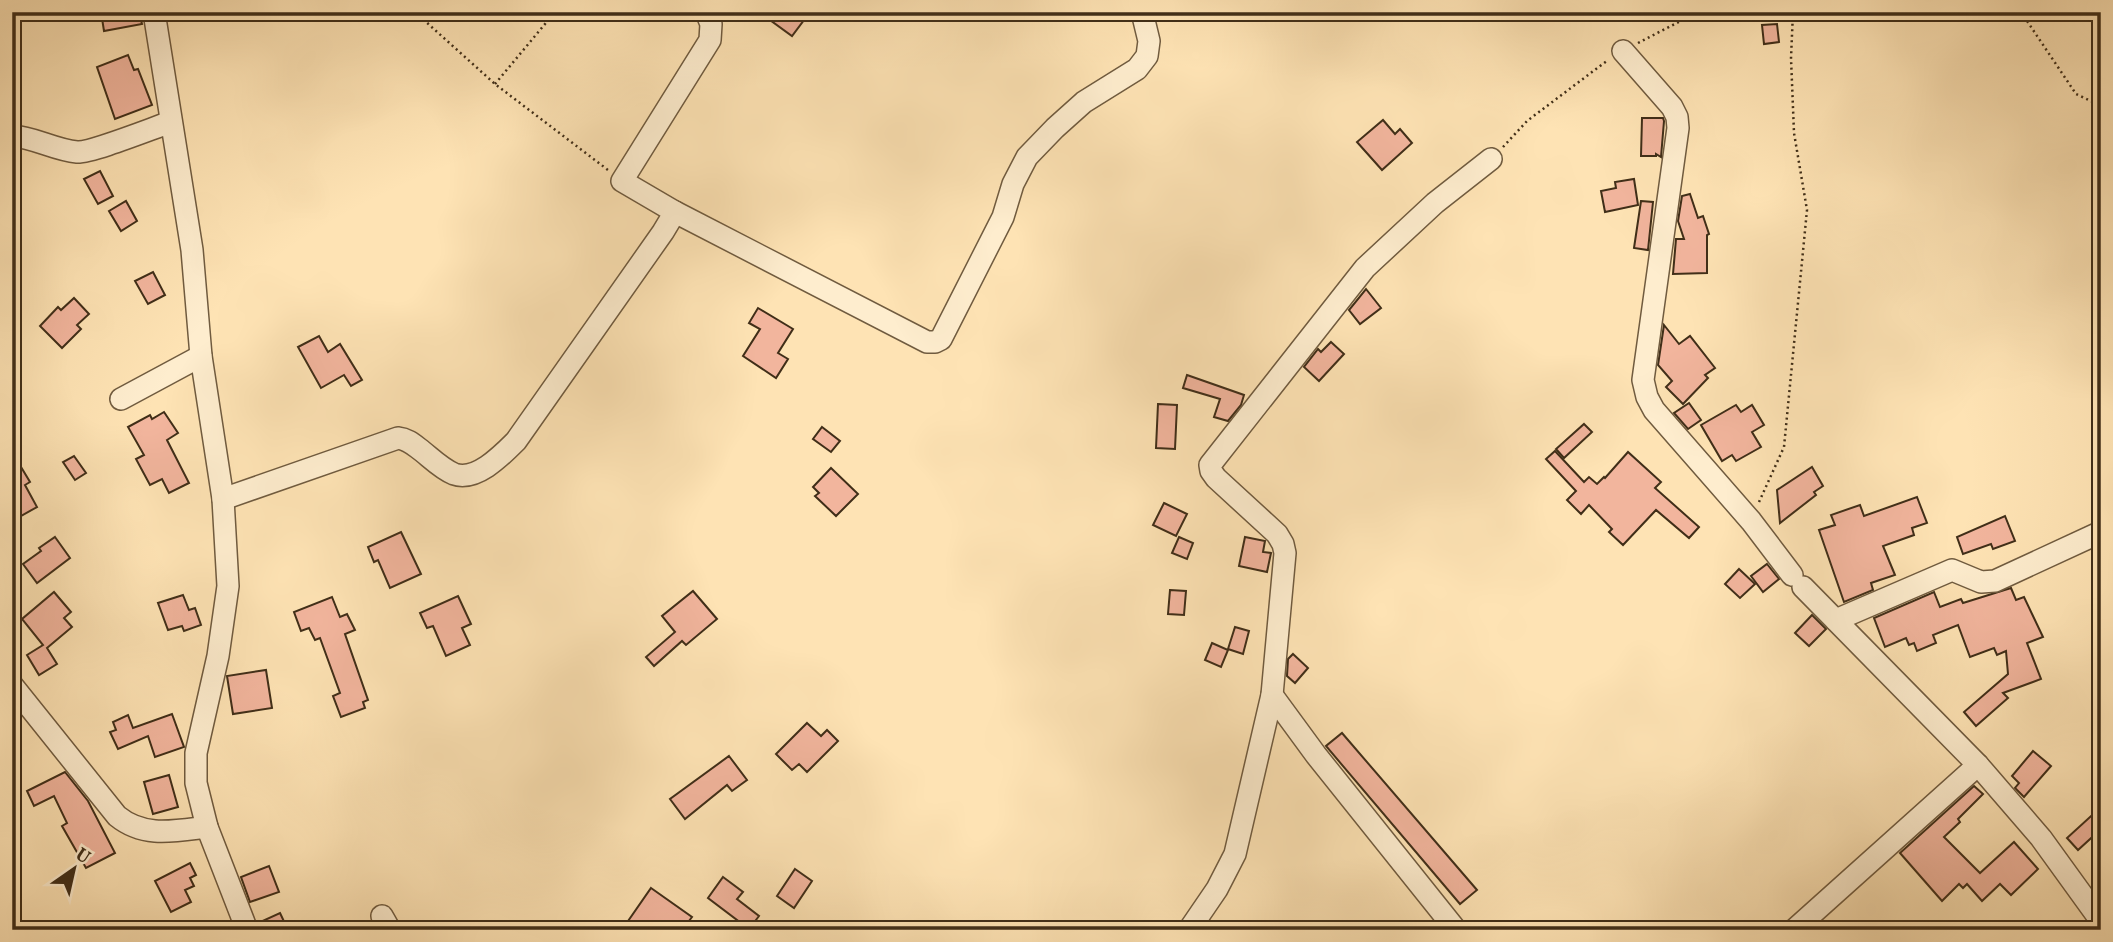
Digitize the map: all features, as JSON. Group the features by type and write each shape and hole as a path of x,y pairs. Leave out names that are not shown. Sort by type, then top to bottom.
{"street":[{"path":"154,12 192,250 201,356 223,499 228,586 218,656 196,753 197,783 206,827 247,930"},
{"path":"706,12 711,24 710,40 622,181 675,212 927,342 941,339 1003,217 1013,184 1027,157 1084,102 1137,69 1147,56 1149,41 1142,12"},
{"path":"1623,51 1672,107 1678,128 1643,380 1654,410 1751,522 1797,581 1978,765 2041,838 2101,921"},
{"path":"12,136 80,152 171,122"},
{"path":"1189,930 1217,889 1235,854 1272,695 1285,554 1277,534 1216,478 1210,471 1210,465 1365,268 1435,203 1491,159"},
{"path":"223,499 398,438 411,443 445,470 457,475 467,475 500,457 529,425 675,212"},
{"path":"121,399 201,356"},
{"path":"1836,620 1952,570 1981,582 1995,581 2101,532"},
{"path":"12,685 126,824 144,831 162,832 206,827"},
{"path":"1272,695 1333,777 1456,930"},
{"path":"1794,930 1978,765"}],"path":[{"path":"415,12 495,85 622,181"},
{"path":"495,85 555,12"},
{"path":"1491,159 1527,121 1587,74 1623,51 1698,12"},
{"path":"1751,522 1784,447 1807,210 1794,133 1791,58 1793,12"},
{"path":"2021,12 2076,94 2101,103"}],"building":[{"path":"101,12 139,12 142,24 104,31"},
{"path":"759,12 810,12 792,36"},
{"path":"1777,24 1779,42 1764,44 1762,25"},
{"path":"128,55 134,70 138,69 152,105 115,119 97,67"},
{"path":"1642,118 1663,118 1661,157 1656,154 1641,156"},
{"path":"1383,120 1395,134 1400,129 1412,143 1382,170 1357,142"},
{"path":"100,171 113,196 98,204 84,179"},
{"path":"1634,179 1638,205 1605,212 1601,191 1616,188 1615,182"},
{"path":"1690,194 1698,218 1703,216 1709,234 1707,273 1673,274 1676,239 1684,239 1678,221 1682,196"},
{"path":"126,201 137,221 121,231 109,211"},
{"path":"1641,201 1653,202 1648,250 1634,248"},
{"path":"153,272 165,295 148,304 135,281"},
{"path":"1366,289 1381,308 1360,324 1349,310"},
{"path":"74,298 89,314 77,325 81,329 62,348 40,326 58,307 61,310"},
{"path":"758,308 793,329 778,353 788,359 776,378 743,356 760,329 749,323"},
{"path":"1664,325 1679,344 1690,336 1715,368 1705,375 1708,378 1683,404 1666,387 1672,381 1658,365"},
{"path":"319,336 328,352 340,344 362,380 351,386 344,375 321,388 298,347"},
{"path":"1331,342 1344,354 1319,381 1304,367 1318,349 1321,352"},
{"path":"1187,375 1244,395 1241,405 1228,421 1214,417 1220,399 1183,388"},
{"path":"1689,403 1701,420 1688,429 1674,413"},
{"path":"1158,404 1177,405 1175,449 1156,448"},
{"path":"1736,405 1741,412 1752,405 1764,425 1752,432 1761,447 1736,461 1732,455 1722,461 1701,425"},
{"path":"164,412 178,433 167,440 189,483 169,493 162,479 150,485 136,459 144,455 128,427 150,415 152,419"},
{"path":"1584,424 1592,432 1564,458 1556,449"},
{"path":"822,427 840,441 831,452 813,439"},
{"path":"1555,451 1584,482 1589,477 1597,484 1628,452 1661,482 1655,488 1699,527 1689,538 1656,510 1623,545 1609,532 1612,529 1589,505 1581,514 1567,500 1576,491 1546,459"},
{"path":"12,452 30,482 25,485 37,507 12,521"},
{"path":"74,456 86,473 75,480 63,462"},
{"path":"1812,467 1823,486 1814,492 1816,495 1780,523 1777,490"},
{"path":"831,468 858,494 836,516 815,496 819,493 813,487"},
{"path":"1917,497 1927,523 1912,528 1914,535 1883,546 1895,575 1871,583 1873,590 1844,602 1819,530 1835,525 1831,515 1860,505 1864,516"},
{"path":"1164,503 1187,514 1176,536 1153,525"},
{"path":"2005,516 2015,541 1993,549 1991,544 1963,554 1957,537"},
{"path":"401,532 421,574 390,588 378,560 374,562 368,547"},
{"path":"55,537 70,558 37,583 23,564"},
{"path":"1179,537 1193,543 1187,559 1172,553"},
{"path":"1245,537 1265,541 1263,552 1271,553 1267,572 1239,566"},
{"path":"1767,564 1779,579 1763,592 1751,576"},
{"path":"1739,569 1755,584 1740,598 1725,584"},
{"path":"2011,588 2016,600 2024,597 2043,637 2027,643 2041,679 2003,693 2008,698 1976,726 1964,712 2008,674 2006,651 1997,655 1994,648 1970,657 1958,625 1933,635 1936,643 1917,651 1914,643 1909,645 1906,638 1885,647 1874,618 1934,592 1940,607 1961,599 1963,603"},
{"path":"1170,590 1186,591 1184,615 1168,614"},
{"path":"693,591 717,619 686,645 682,641 654,666 646,657 675,632 662,616"},
{"path":"54,592 71,612 64,618 72,627 47,648 57,664 39,675 27,655 43,645 22,619"},
{"path":"183,595 189,610 195,608 201,625 184,631 182,626 168,630 158,603"},
{"path":"458,596 471,624 462,628 470,645 446,656 433,626 427,628 420,613"},
{"path":"332,597 340,617 347,614 355,630 345,634 368,700 363,702 365,708 341,717 333,696 340,693 320,638 315,640 309,628 301,631 294,612"},
{"path":"1812,615 1826,629 1809,646 1795,633"},
{"path":"1235,627 1249,631 1243,654 1228,649"},
{"path":"1212,643 1228,650 1221,667 1205,660"},
{"path":"1293,654 1308,668 1295,683 1287,676 1288,659"},
{"path":"266,670 272,708 233,714 227,676"},
{"path":"172,714 184,747 155,757 148,736 118,749 110,732 116,730 113,722 128,715 133,728"},
{"path":"807,723 821,736 827,730 838,741 807,772 799,764 792,770 776,754"},
{"path":"1342,733 1477,890 1460,904 1326,746"},
{"path":"2033,751 2051,766 2024,797 2015,788 2019,783 2012,776"},
{"path":"729,756 747,780 732,791 727,785 685,819 670,799"},
{"path":"65,772 88,801 115,853 86,868 62,826 67,823 54,796 34,806 27,791"},
{"path":"169,775 178,807 153,814 144,782"},
{"path":"1974,786 1983,794 1944,837 1980,873 2014,842 2038,869 2011,895 2000,884 1982,901 1967,884 1963,888 1959,884 1942,901 1900,853"},
{"path":"2101,807 2101,829 2078,850 2067,838"},
{"path":"190,863 196,875 190,878 194,886 185,890 191,902 171,912 155,881"},
{"path":"269,866 279,892 250,902 241,877"},
{"path":"795,869 812,881 794,908 777,896"},
{"path":"723,877 743,892 737,899 759,916 749,929 708,898"},
{"path":"651,888 692,917 689,921 702,930 634,930 626,924"},
{"path":"280,913 288,930 260,930 258,923"}]}
